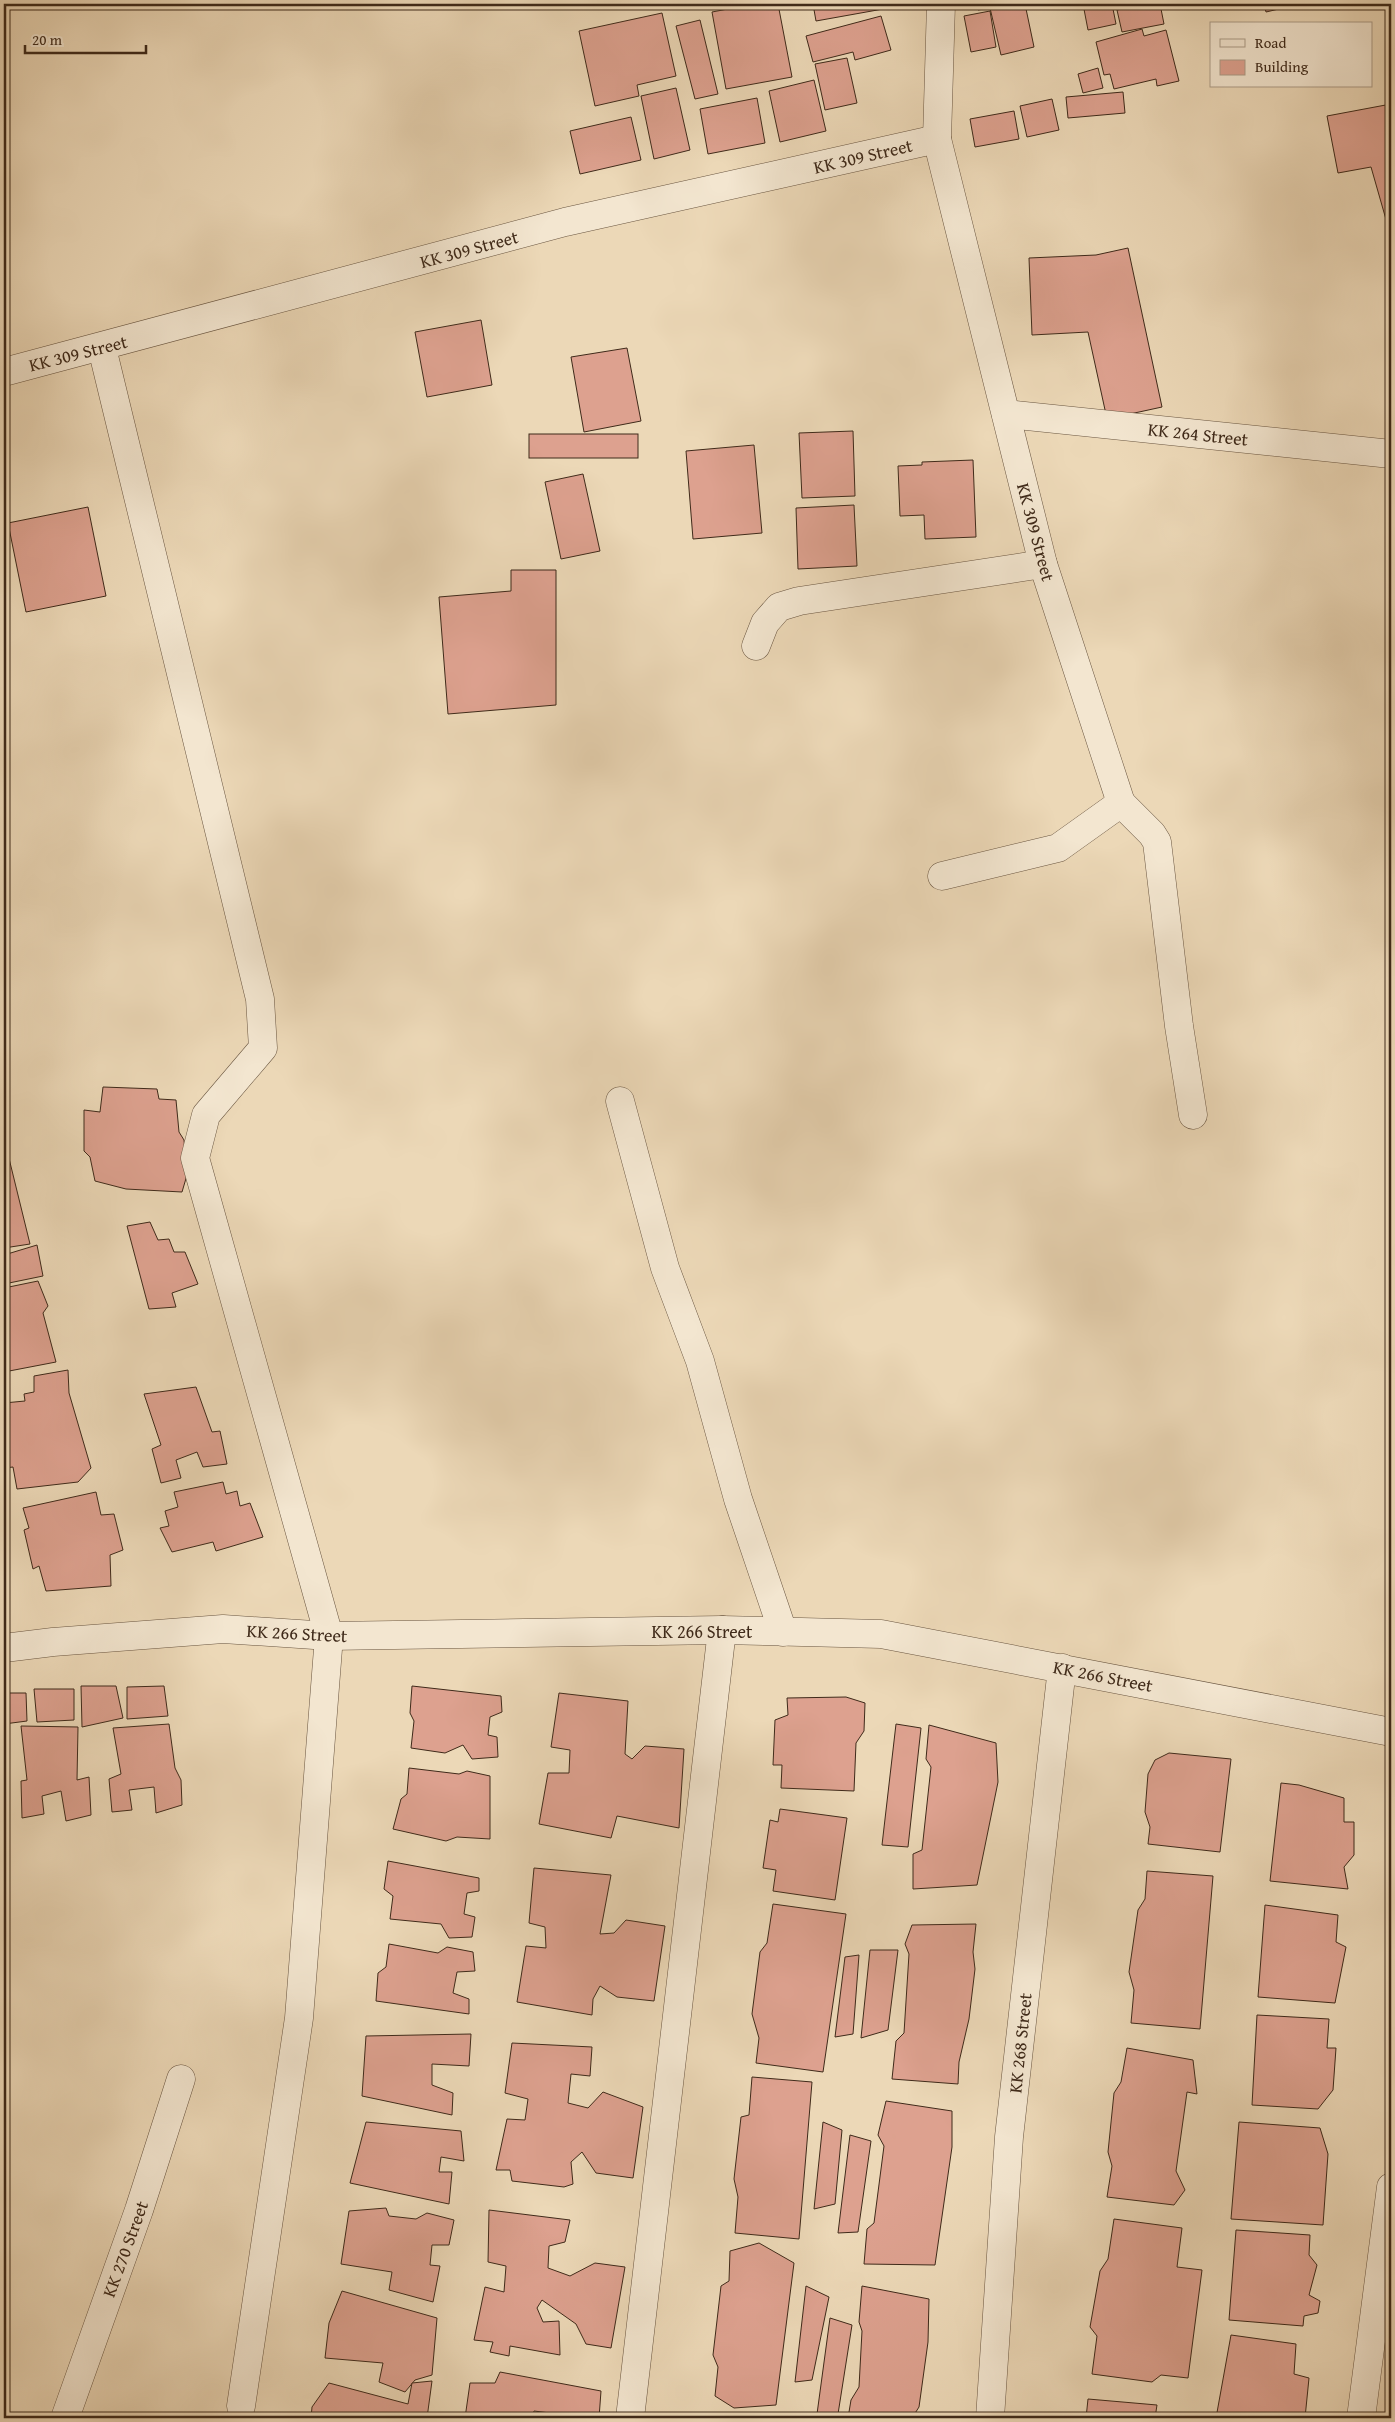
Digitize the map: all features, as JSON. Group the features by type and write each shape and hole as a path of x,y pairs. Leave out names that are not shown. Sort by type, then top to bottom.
{"street":[{"name":"KK 309 Street","path":"941,4 937,139 1043,564 1121,803"},
{"name":"KK 309 Street","path":"4,372 102,348 565,222 937,139"},
{"path":"102,348 260,999 263,1048 206,1115 195,1158 330,1636 299,2018 240,2406"},
{"name":"KK 264 Street","path":"1006,414 1391,454"},
{"path":"756,646 765,623 779,607 799,600 1043,564"},
{"path":"942,876 1058,848 1121,803 1152,834 1157,842 1179,1026 1193,1115"},
{"path":"620,1102 666,1268 700,1361 738,1499 782,1632"},
{"name":"KK 266 Street","path":"4,1648 53,1642 223,1629 330,1636 722,1630 881,1634 1391,1732"},
{"path":"630,2418 722,1630"},
{"name":"KK 268 Street","path":"990,2418 1009,2137 1062,1668"},
{"name":"KK 270 Street","path":"65,2418 140,2210 181,2079"},
{"path":"1361,2418 1391,2187"}],"building":[{"path":"754,4 778,4 792,77 726,89 712,12"},
{"path":"813,4 882,4 883,9 816,21"},
{"path":"976,4 1025,4 1034,47 1001,55 990,8 978,10"},
{"path":"1083,4 1112,4 1116,24 1088,30"},
{"path":"1149,4 1160,4 1164,24 1122,32 1117,10"},
{"path":"1264,4 1300,4 1266,12"},
{"path":"990,11 996,47 971,52 964,16"},
{"path":"662,13 676,76 637,85 639,96 595,106 579,31"},
{"path":"881,16 891,50 855,60 853,52 813,62 806,36"},
{"path":"700,20 718,94 695,99 676,26"},
{"path":"1142,29 1144,36 1166,30 1179,81 1157,86 1156,79 1114,89 1110,74 1104,75 1096,42"},
{"path":"847,58 857,103 825,110 815,64"},
{"path":"1098,68 1103,88 1083,93 1078,74"},
{"path":"814,80 826,131 780,142 769,91"},
{"path":"676,88 690,150 654,159 641,96"},
{"path":"1123,92 1125,113 1068,118 1066,97"},
{"path":"757,98 765,143 708,154 700,109"},
{"path":"1052,99 1059,130 1027,137 1020,106"},
{"path":"1391,104 1391,229 1389,230 1371,167 1338,173 1327,116"},
{"path":"1014,111 1019,139 975,147 970,119"},
{"path":"631,117 641,160 580,174 570,131"},
{"path":"1128,248 1162,407 1107,419 1088,332 1032,335 1029,258 1096,255"},
{"path":"481,320 492,385 427,397 415,332"},
{"path":"627,348 641,421 584,432 571,357"},
{"path":"853,431 855,496 802,498 799,433"},
{"path":"529,434 638,434 638,458 529,458"},
{"path":"754,445 762,533 693,539 686,451"},
{"path":"973,460 976,537 925,539 924,515 900,516 898,466 922,465 922,462"},
{"path":"583,474 600,551 561,559 545,482"},
{"path":"854,505 857,566 798,569 796,508"},
{"path":"88,507 106,596 26,612 8,523"},
{"path":"511,570 556,570 556,705 448,714 439,597 511,591"},
{"path":"103,1087 157,1089 159,1099 176,1100 179,1132 184,1140 187,1175 182,1192 126,1189 95,1181 90,1157 84,1151 84,1110 100,1112"},
{"path":"4,1138 30,1244 4,1248"},
{"path":"150,1222 158,1240 169,1239 174,1252 185,1252 198,1284 172,1293 176,1307 149,1309 127,1226"},
{"path":"37,1245 43,1276 9,1283 4,1255"},
{"path":"38,1281 48,1306 43,1313 56,1362 4,1372 4,1288"},
{"path":"68,1370 69,1393 91,1468 78,1482 17,1489 13,1467 4,1468 4,1403 25,1401 24,1394 34,1392 34,1376"},
{"path":"196,1387 212,1432 220,1431 227,1464 203,1467 197,1452 176,1460 181,1478 161,1483 152,1449 161,1445 144,1394"},
{"path":"223,1482 226,1494 237,1491 240,1506 250,1503 263,1537 216,1551 213,1542 172,1552 160,1528 169,1526 165,1511 178,1507 174,1492"},
{"path":"96,1492 101,1515 114,1514 123,1550 110,1555 111,1586 46,1591 39,1566 33,1569 24,1530 29,1528 23,1508"},
{"path":"81,1686 116,1686 123,1718 82,1727"},
{"path":"164,1686 168,1716 127,1719 127,1687"},
{"path":"412,1686 501,1696 502,1712 490,1717 488,1735 497,1737 498,1757 472,1759 463,1745 445,1753 411,1748 414,1721 410,1713"},
{"path":"34,1689 74,1689 74,1720 37,1722"},
{"path":"4,1693 26,1693 27,1721 4,1724"},
{"path":"559,1693 628,1701 625,1754 632,1759 645,1746 684,1749 679,1828 617,1816 611,1838 539,1824 548,1773 569,1773 570,1750 551,1747"},
{"path":"846,1697 865,1703 864,1731 856,1743 854,1791 781,1788 782,1765 773,1765 775,1720 788,1715 787,1698"},
{"path":"169,1724 175,1768 181,1780 182,1805 156,1813 154,1787 129,1790 132,1810 112,1812 109,1779 121,1774 113,1728"},
{"path":"896,1724 921,1728 908,1847 882,1845"},
{"path":"929,1725 996,1743 998,1782 977,1885 913,1889 913,1854 922,1850 931,1767 926,1759"},
{"path":"21,1726 78,1727 77,1780 89,1777 91,1815 66,1821 61,1791 42,1796 44,1814 22,1818 21,1781 27,1780"},
{"path":"1169,1753 1231,1759 1220,1852 1148,1844 1150,1827 1145,1812 1148,1774 1155,1760"},
{"path":"409,1768 459,1774 467,1771 490,1776 490,1839 457,1837 446,1841 393,1829 401,1799 407,1794"},
{"path":"1281,1783 1299,1785 1344,1798 1344,1822 1354,1822 1354,1855 1344,1867 1348,1889 1270,1881"},
{"path":"780,1809 847,1818 835,1900 773,1891 776,1870 763,1868 770,1820 778,1822"},
{"path":"388,1861 479,1878 479,1891 467,1893 464,1914 475,1917 472,1937 449,1938 441,1924 390,1919 393,1896 384,1889"},
{"path":"534,1868 611,1875 600,1934 614,1933 626,1920 665,1926 654,2001 617,1997 600,1986 593,1999 592,2015 517,2002 526,1946 546,1948 545,1927 529,1923"},
{"path":"1147,1871 1213,1876 1200,2029 1131,2023 1134,1990 1129,1972 1138,1910 1145,1899"},
{"path":"773,1904 846,1914 823,2072 756,2063 759,2038 752,2014 760,1952 767,1943"},
{"path":"1265,1905 1338,1915 1336,1942 1346,1947 1335,2003 1258,1997"},
{"path":"976,1924 973,1952 975,1969 969,2019 959,2062 958,2084 892,2079 896,2041 904,2033 909,1954 905,1944 912,1925"},
{"path":"389,1944 438,1953 447,1947 473,1952 475,1971 457,1972 453,1993 469,1999 469,2014 376,2001 378,1973 386,1967"},
{"path":"870,1950 898,1950 888,2030 861,2038"},
{"path":"859,1955 853,2034 835,2037 845,1957"},
{"path":"1257,2015 1329,2019 1327,2048 1336,2048 1333,2090 1318,2109 1252,2105"},
{"path":"471,2034 469,2066 432,2064 432,2085 453,2093 452,2115 362,2096 366,2036"},
{"path":"512,2043 592,2047 590,2076 571,2074 568,2103 588,2108 603,2092 643,2107 633,2178 596,2173 582,2152 571,2162 573,2184 564,2187 512,2181 510,2170 496,2170 507,2119 525,2120 528,2099 505,2093"},
{"path":"1127,2048 1193,2060 1197,2094 1187,2092 1176,2171 1185,2190 1174,2205 1107,2197 1112,2166 1108,2152 1114,2093 1121,2082"},
{"path":"752,2077 812,2082 799,2239 735,2233 738,2197 734,2179 741,2117 749,2115"},
{"path":"886,2101 952,2111 952,2147 935,2265 864,2264 867,2229 874,2223 884,2146 878,2135"},
{"path":"366,2122 461,2131 464,2161 441,2157 439,2172 452,2172 449,2204 350,2183"},
{"path":"823,2122 842,2130 835,2204 814,2209"},
{"path":"1239,2122 1320,2128 1328,2154 1323,2225 1231,2219"},
{"path":"850,2135 871,2141 858,2232 838,2233"},
{"path":"386,2208 389,2216 416,2219 427,2213 454,2220 449,2245 432,2245 430,2265 440,2266 433,2302 389,2290 392,2272 341,2264 349,2211"},
{"path":"489,2210 570,2220 565,2242 549,2246 548,2268 570,2276 595,2263 625,2267 611,2348 586,2344 576,2324 542,2300 537,2308 543,2322 559,2321 560,2355 510,2346 509,2356 490,2352 493,2342 474,2340 485,2287 504,2292 506,2266 488,2262"},
{"path":"1114,2219 1182,2228 1177,2267 1202,2270 1188,2378 1161,2375 1152,2382 1092,2374 1097,2336 1090,2327 1100,2271 1108,2259"},
{"path":"1236,2230 1310,2235 1309,2255 1317,2265 1309,2295 1320,2301 1318,2313 1304,2316 1303,2326 1229,2320"},
{"path":"759,2243 794,2263 776,2405 734,2408 715,2396 718,2367 713,2355 721,2286 729,2281 730,2251"},
{"path":"806,2286 829,2297 812,2380 795,2382"},
{"path":"862,2286 929,2299 928,2342 919,2407 912,2418 848,2418 851,2400 859,2387 862,2331 859,2322"},
{"path":"342,2291 437,2318 432,2375 415,2380 405,2392 379,2382 383,2363 325,2358 329,2323"},
{"path":"830,2318 852,2325 838,2414 817,2414"},
{"path":"1231,2335 1296,2344 1294,2374 1309,2378 1305,2418 1216,2418"},
{"path":"500,2372 601,2391 599,2418 562,2418 558,2414 534,2411 532,2418 465,2418 470,2383 495,2383"},
{"path":"432,2381 427,2418 311,2418 312,2407 329,2383 408,2404 412,2383"},
{"path":"1088,2399 1157,2405 1155,2418 1086,2418"}]}
